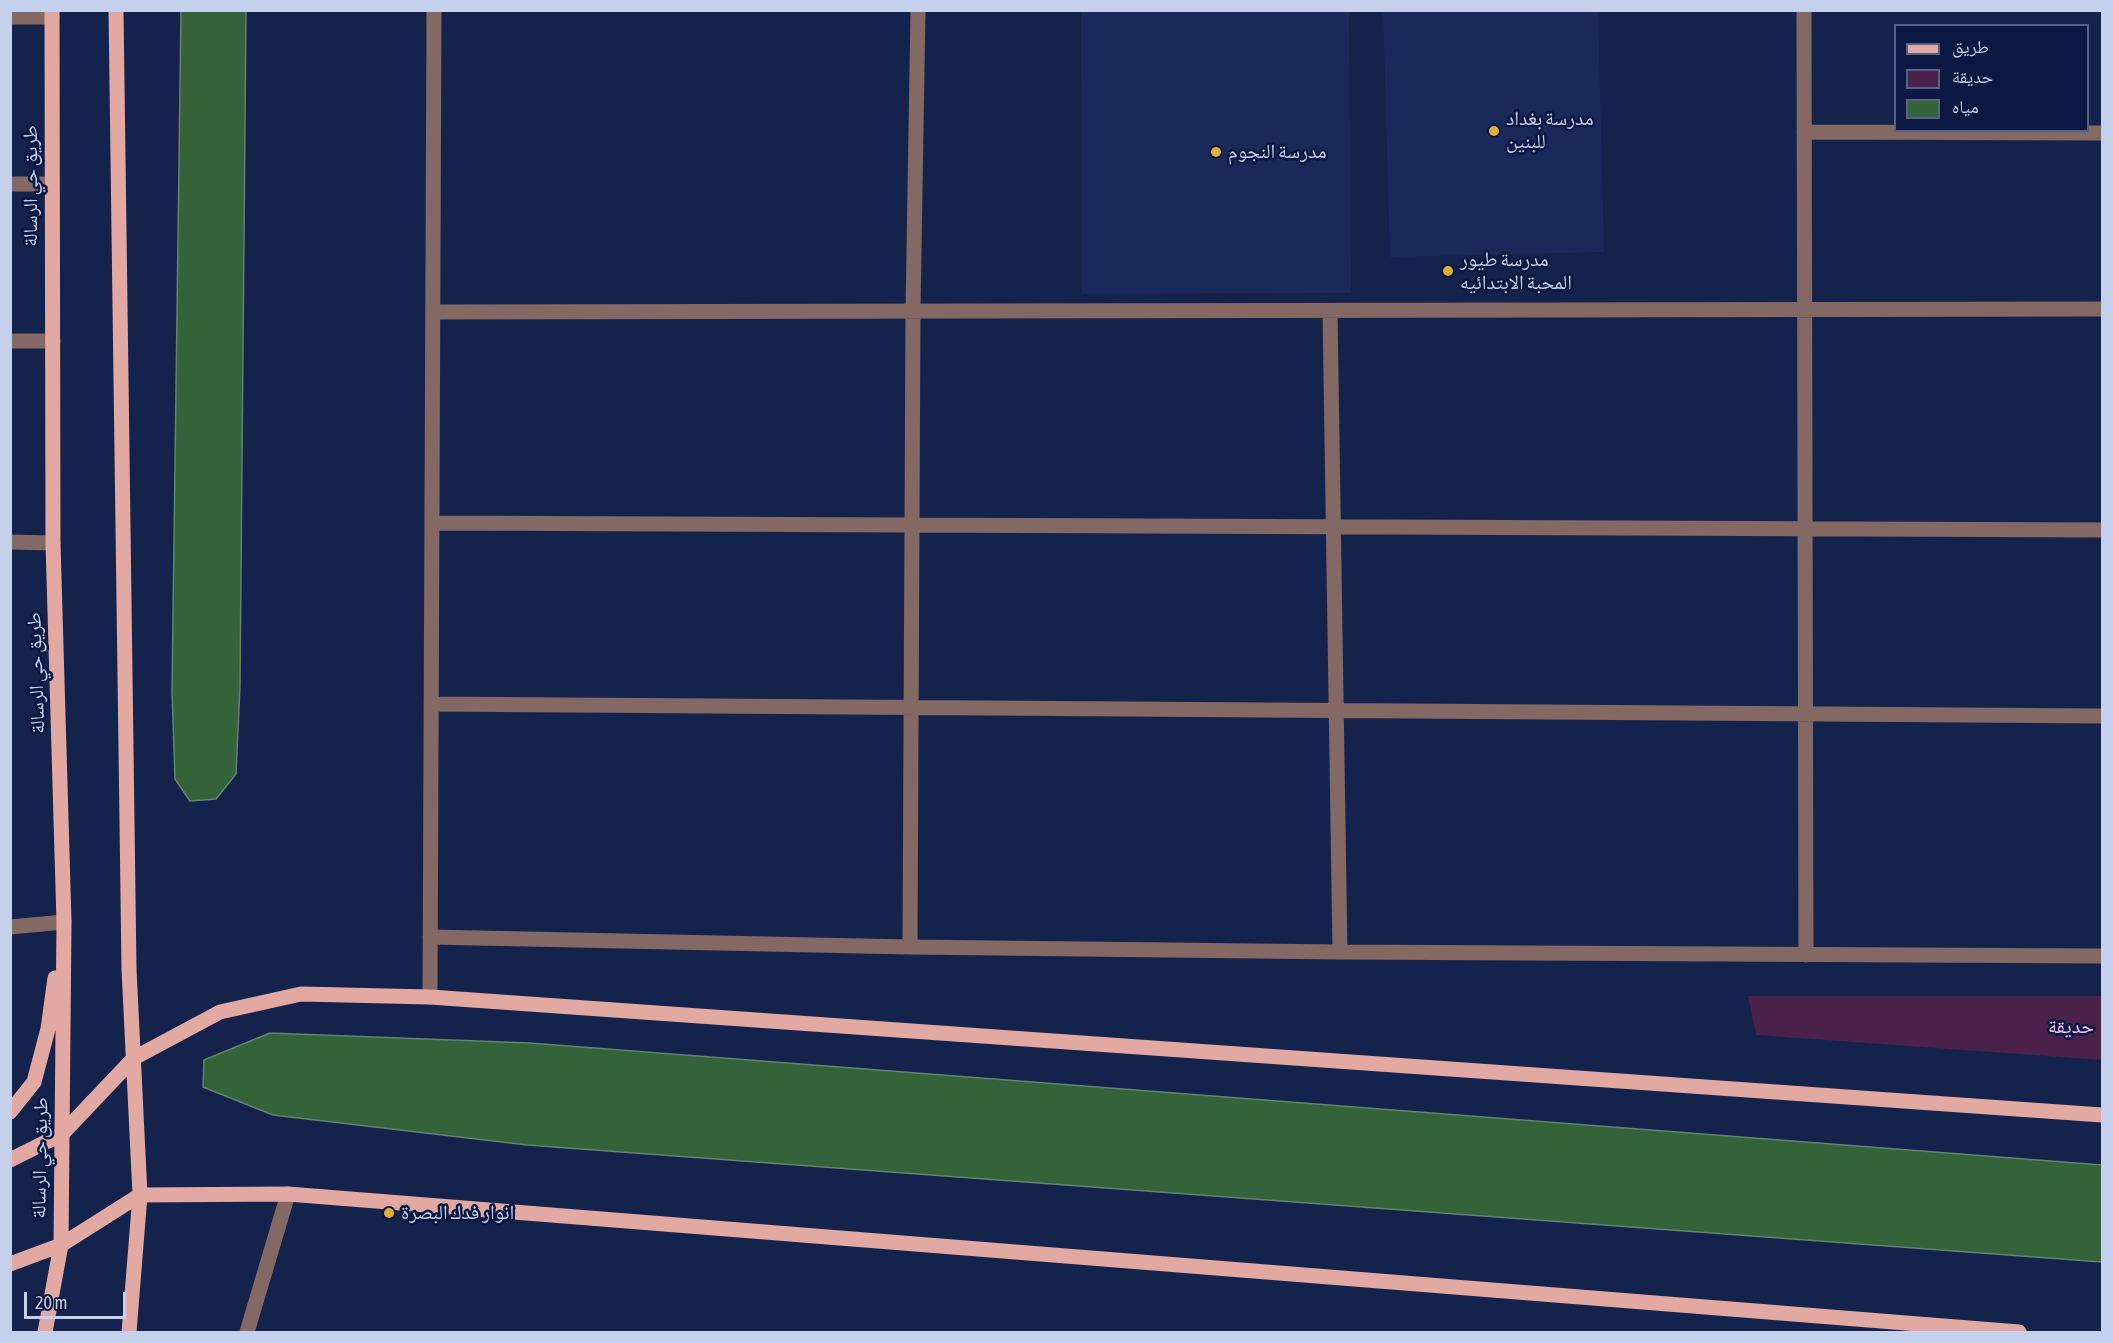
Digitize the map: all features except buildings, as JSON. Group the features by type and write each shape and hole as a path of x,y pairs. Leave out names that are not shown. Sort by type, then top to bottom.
{"main road":[{"path":"116,10 129,969 140,1194 129,1332"},
{"name":"طريق حي الرسالة","path":"45,1332 61,1245 64,922 53,543 52,14"},
{"path":"10,1112 34,1082 48,1029 64,922"},
{"path":"10,1160 62,1134 134,1058 220,1012 301,994 430,998 2103,1115"},
{"path":"10,1264 61,1245 140,1194 288,1194 2019,1332"}],"street":[{"path":"430,998 434,10"},
{"path":"910,947 913,311 918,10"},
{"path":"1804,10 1806,955"},
{"path":"10,17 52,14"},
{"path":"1804,132 2103,133"},
{"path":"10,184 51,184"},
{"path":"433,312 2103,309"},
{"path":"1330,311 1340,952"},
{"path":"10,341 53,341"},
{"path":"432,523 2103,530"},
{"path":"10,542 53,543"},
{"path":"431,704 2103,716"},
{"path":"10,927 64,922"},
{"path":"430,937 910,947 1340,952 2103,956"},
{"path":"247,1332 288,1194"}],"shaded area":[{"name":"مدرسة النجوم","path":"1081,11 1349,11 1351,293 1082,294"},
{"name":"مدرسة بغداد للبنين","path":"1383,11 1598,11 1604,252 1390,257"}],"green space":[{"name":"حديقة","path":"1748,996 2102,996 2102,1060 1756,1035"}],"water":[{"path":"181,11 246,11 240,686 236,774 216,799 190,801 175,779 172,691"},
{"path":"270,1033 530,1043 2102,1165 2102,1262 527,1145 273,1115 203,1087 204,1060"}],"place":[{"name":"مدرسة بغداد للبنين","path":"1494,131"},
{"name":"مدرسة النجوم","path":"1216,152"},
{"name":"مدرسة طيور المحبة الابتدائيه","path":"1448,271"},
{"name":"انوار فدك البصرة","path":"389,1213"}]}
